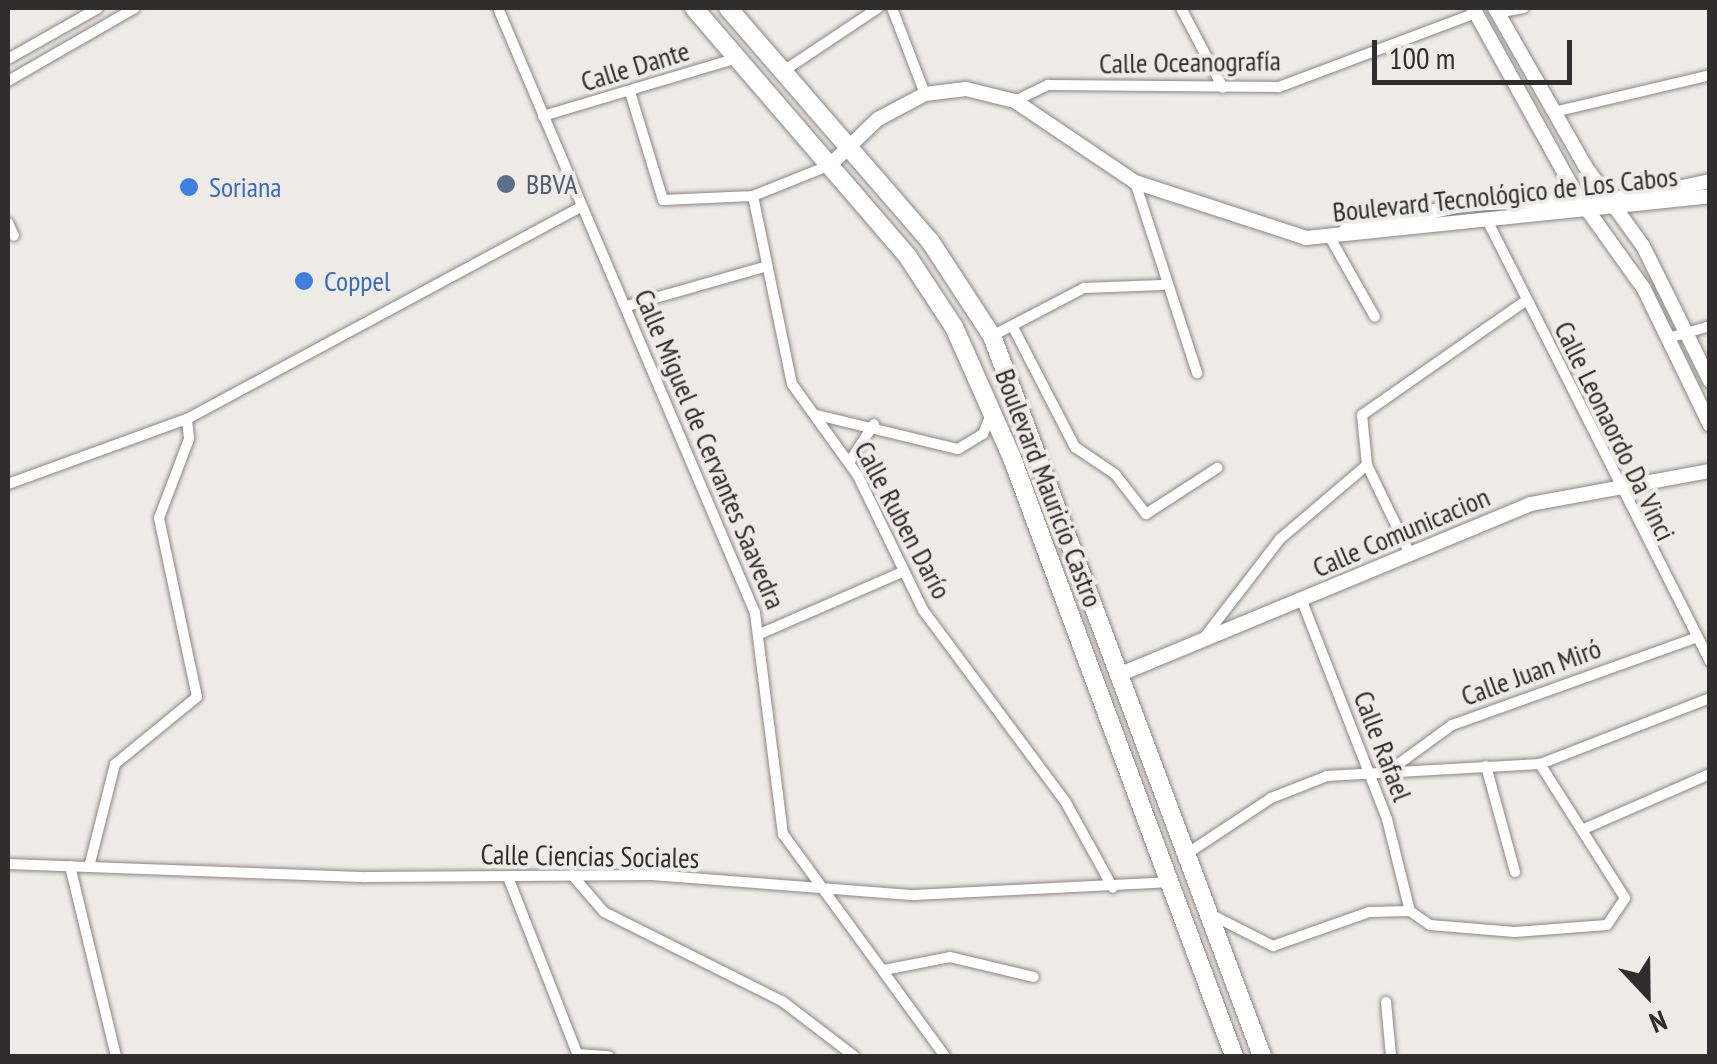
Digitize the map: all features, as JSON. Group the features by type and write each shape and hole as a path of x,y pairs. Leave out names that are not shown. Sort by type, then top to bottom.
{"main road":[{"name":"Boulevard Mauricio Castro","path":"694,8 740,57 938,299 992,411 1234,1056"},
{"name":"Boulevard Mauricio Castro","path":"728,8 930,241 992,336 1122,673 1262,1056"}],"street":[{"path":"8,59 98,8"},
{"path":"8,81 135,8"},
{"name":"Calle Miguel de Cervantes Saavedra","path":"498,8 579,208 626,306 762,633 775,806 816,890 884,970 945,1056"},
{"path":"785,70 878,8"},
{"path":"892,8 925,94"},
{"path":"1181,8 1223,88"},
{"path":"1524,8 1497,10 1554,112 1618,210 1689,333 1710,381"},
{"path":"1474,10 1576,194 1590,210 1668,338 1710,424"},
{"name":"Calle Oceanografía","path":"1015,100 1048,86 1223,88 1310,81 1474,10"},
{"name":"Calle Dante","path":"543,116 740,57"},
{"path":"1554,112 1710,74"},
{"name":"Boulevard Tecnológico de Los Cabos","path":"830,165 849,146 925,94 977,90 1015,100 1136,182 1306,238 1486,218 1618,210 1710,196"},
{"path":"630,92 664,200 752,196 830,165"},
{"name":"Boulevard Tecnológico de Los Cabos","path":"1330,237 1466,204 1576,194 1607,196 1710,181"},
{"path":"1136,182 1162,285 1197,374"},
{"name":"Calle Ruben Darío","path":"752,196 788,373 850,461 902,572 1080,822 1113,888"},
{"path":"8,484 186,419 579,208"},
{"name":"Calle Leonaordo Da Vinci","path":"1486,218 1615,489 1710,662"},
{"path":"8,223 14,236"},
{"path":"1330,237 1375,317"},
{"path":"626,306 764,267"},
{"path":"992,336 1015,331 1084,288 1162,285"},
{"path":"1410,554 1367,465 1358,426 1370,406 1526,300"},
{"path":"1668,338 1710,326"},
{"path":"1015,331 1075,448 1115,474 1146,514 1218,468"},
{"path":"817,415 874,424 958,449 983,434 992,411"},
{"path":"89,866 114,764 197,697 159,518 189,440 186,419"},
{"path":"850,461 874,424"},
{"path":"1202,640 1280,539 1367,465"},
{"name":"Calle Comunicacion","path":"1122,673 1530,504 1710,471"},
{"path":"762,633 902,572"},
{"name":"Calle Rafael","path":"1302,601 1368,768 1410,910"},
{"name":"Calle Juan Miró","path":"1393,768 1452,725 1695,638"},
{"path":"1188,852 1271,798 1368,768 1540,764 1710,698"},
{"path":"1210,913 1274,946 1354,916 1410,910 1430,925 1498,930 1608,925 1625,898 1540,764"},
{"path":"1486,766 1515,872"},
{"path":"1584,829 1710,774"},
{"name":"Calle Ciencias Sociales","path":"8,864 508,877 572,875 816,890 1113,888 1171,882"},
{"path":"70,866 116,1056"},
{"path":"572,875 604,912 782,1001 854,1056"},
{"path":"508,877 577,1055 609,1056"},
{"path":"884,970 961,957 1034,977"},
{"path":"1386,1002 1392,1056"}],"place":[{"name":"BBVA","path":"506,184"},
{"name":"Soriana","path":"189,187"},
{"name":"Coppel","path":"304,281"}]}
